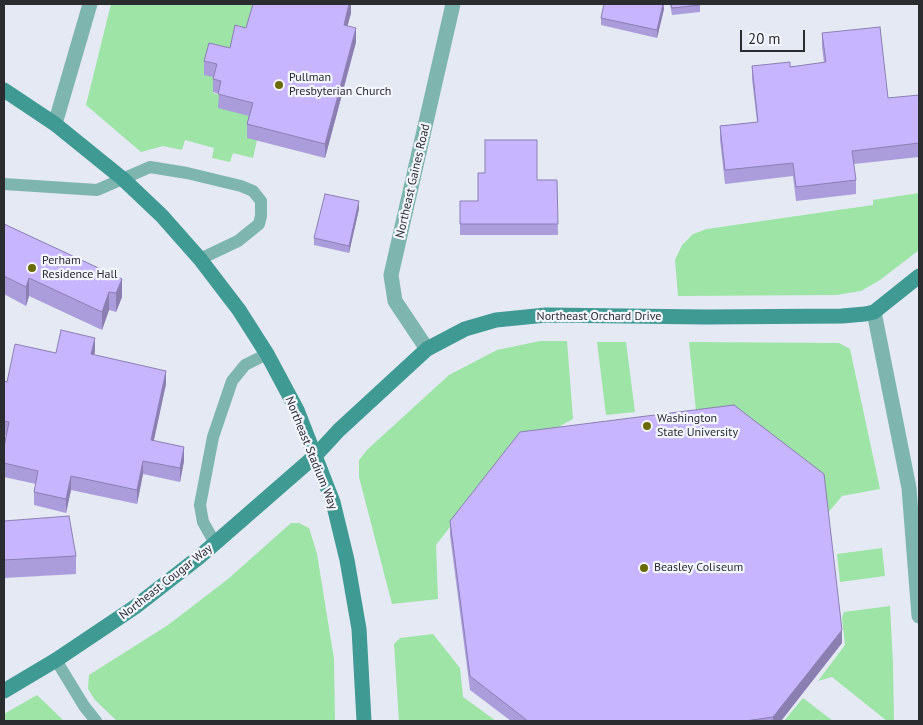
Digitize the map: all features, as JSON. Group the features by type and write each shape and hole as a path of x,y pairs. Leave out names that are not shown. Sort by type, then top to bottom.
{"street":[{"path":"55,124 90,4"},
{"name":"Northeast Gaines Road","path":"427,349 395,302 390,274 453,4"},
{"name":"Northeast Stadium Way","path":"4,90 55,124 123,179 162,216 200,259 239,310 267,354 297,410 332,502 354,592 362,662 364,721"},
{"path":"919,276 874,312 916,508 919,616"},
{"name":"Northeast Orchard Drive","path":"315,456 339,430 427,349 483,323 546,315 832,316 874,312"},
{"name":"Northeast Cougar Way","path":"4,691 56,660 135,607 215,543 315,456"}],"lane":[{"path":"4,184 97,190 150,167 209,178 253,191 261,201 262,216 259,224 238,241 200,259"},
{"path":"215,543 203,522 200,505 213,437 232,381 244,365 267,354"},
{"path":"56,660 84,706 96,721"}],"green space":[{"path":"111,4 256,4 246,42 230,61 204,74 217,78 213,93 221,95 253,117 247,137 257,140 253,158 233,153 230,162 212,158 214,148 185,140 182,150 163,146 141,152 86,105"},
{"path":"919,193 919,250 880,280 861,291 836,295 678,296 675,260 682,245 693,234 707,229 873,205 873,200"},
{"path":"540,341 567,341 573,419 547,433 516,442 436,545 438,599 392,604 359,477 359,460 368,449 449,375 497,350"},
{"path":"597,342 626,342 635,412 606,415"},
{"path":"689,342 839,343 850,349 880,489 842,496 827,514 696,411"},
{"path":"291,523 299,523 309,528 317,554 334,659 335,721 117,721 95,700 88,689 89,675 168,625 228,579"},
{"path":"882,548 885,576 840,582 837,554"},
{"path":"890,606 894,721 887,721 832,677 818,681 845,645 842,618 844,612"},
{"path":"433,634 460,668 463,697 496,721 399,721 394,644 400,638"},
{"path":"37,695 64,721 4,721 4,714"},
{"path":"803,698 833,721 784,721"}],"building":[{"name":"Pullman Presbyterian Church","path":"253,4 349,4 344,25 356,28 325,144 247,124 253,103 218,94 221,81 213,79 217,64 204,61 209,43 230,48 235,25 246,28"},
{"path":"604,4 663,4 657,30 601,18"},
{"path":"671,4 700,4 700,5 672,8"},
{"path":"880,27 888,98 919,95 919,143 852,151 856,180 796,187 793,163 725,170 720,126 758,122 752,66 790,62 790,67 826,62 822,33"},
{"path":"485,140 537,140 537,180 557,180 558,224 460,224 460,201 478,201 478,173 485,173"},
{"path":"325,194 359,201 349,246 314,238"},
{"path":"4,224 122,279 116,293 109,292 102,312 29,278 26,287 4,276"},
{"path":"61,330 95,338 91,354 166,371 151,440 184,447 180,468 143,461 137,490 71,476 66,499 34,492 38,471 4,463 4,447 9,422 4,421 4,381 7,382 15,344 56,353"},
{"name":"Beasley Coliseum","path":"734,405 824,474 842,630 773,717 745,721 528,721 470,676 450,521 520,432"},
{"path":"69,516 76,556 4,560 4,521"}],"place":[{"name":"Pullman Presbyterian Church","path":"279,85"},
{"name":"Perham Residence Hall","path":"32,268"},
{"name":"Washington State University","path":"647,426"},
{"name":"Beasley Coliseum","path":"644,568"}]}
